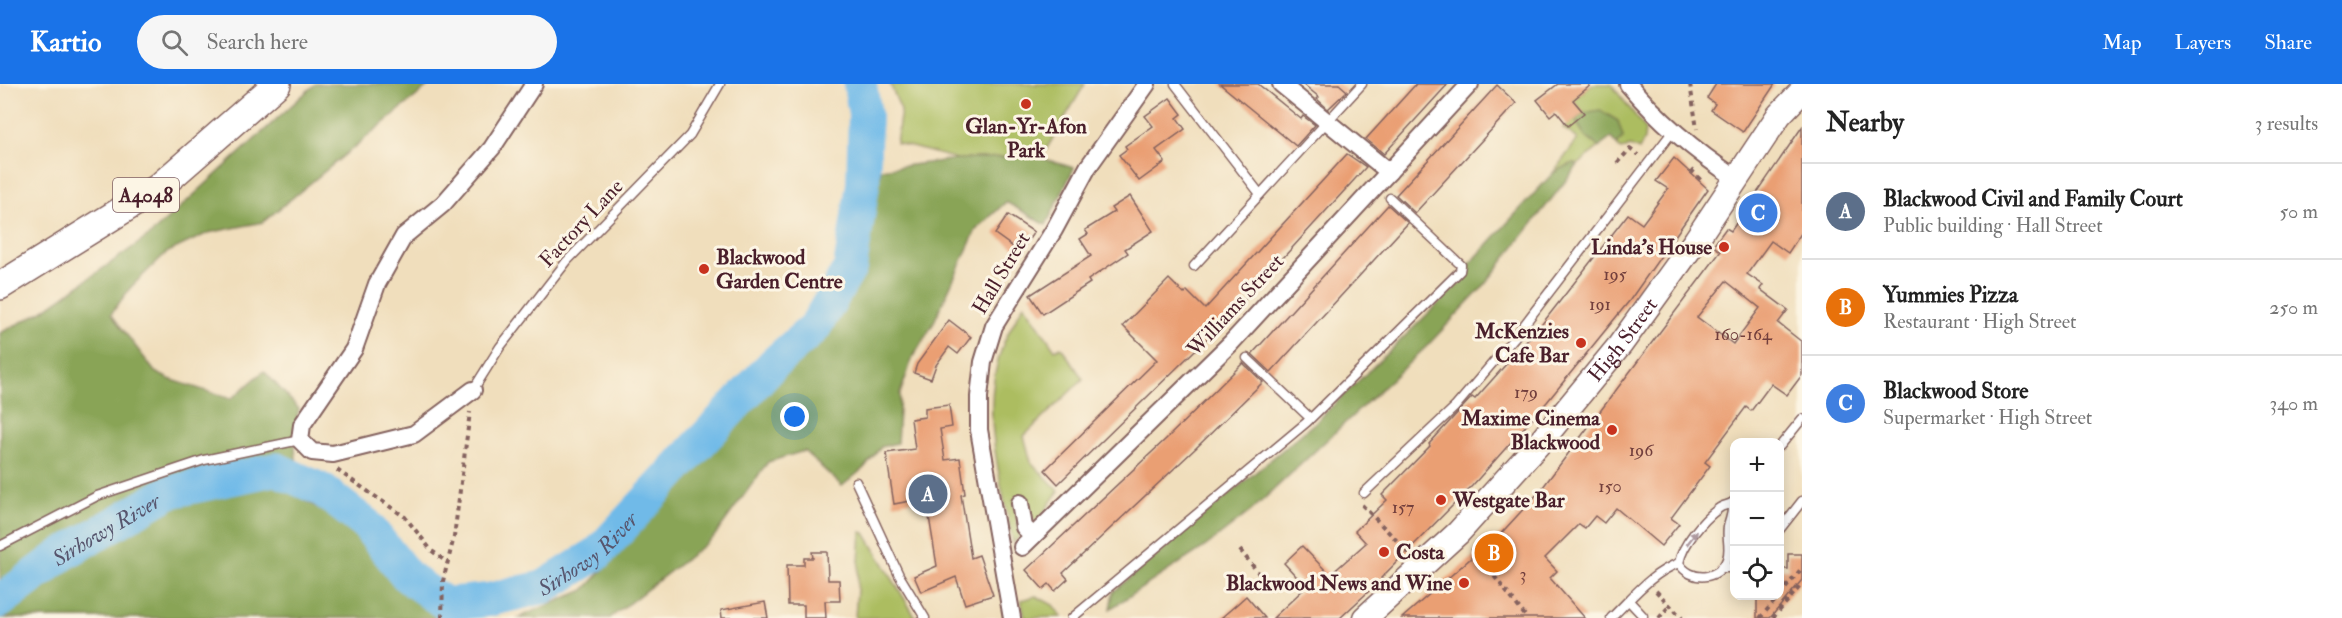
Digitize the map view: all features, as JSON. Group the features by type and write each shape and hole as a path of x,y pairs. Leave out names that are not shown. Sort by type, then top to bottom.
{"main road":[{"name":"A4048","path":"0,286 158,188 278,84"},
{"name":"High Street","path":"1365,618 1422,567 1501,488 1613,354 1696,240 1779,115 1802,91"}],"street":[{"path":"473,390 414,434 333,454 306,446 302,425 354,349 377,284 404,236 443,204 492,148 534,84"},
{"name":"Hall Street","path":"1012,618 979,430 982,362 994,326 1054,230 1088,167 1147,84"},
{"path":"1281,84 1389,172"},
{"name":"Williams Street","path":"1020,502 1028,542 1231,343 1470,84"},
{"path":"1628,84 1673,131 1737,179"}],"lane":[{"name":"Factory Lane","path":"473,390 500,347 567,261 690,135 720,84"},
{"path":"1175,84 1260,194"},
{"path":"1194,266 1362,84"},
{"path":"1364,494 1455,406 1507,346 1673,131"},
{"path":"1072,618 1311,418 1460,271 1461,265 1390,198"},
{"path":"1247,358 1311,418"},
{"path":"1784,440 1802,419"},
{"path":"0,546 97,496 204,460 306,446"},
{"path":"856,482 899,575 925,618"},
{"path":"1784,523 1802,501"},
{"path":"1611,618 1647,582 1666,568 1679,563 1689,540 1719,507 1730,504"},
{"path":"1679,563 1683,569 1695,577 1709,576 1721,568 1726,562 1729,551 1728,526 1730,522"},
{"path":"1721,568 1730,568"},
{"path":"1629,601 1643,616"}],"path":[{"path":"1690,84 1698,134 1690,145"},
{"path":"1617,163 1630,149 1640,156 1645,149"},
{"path":"442,618 443,581 454,537 473,390"},
{"path":"306,446 405,517 432,551 448,563"},
{"path":"1364,494 1362,506 1422,567"},
{"path":"1467,542 1527,618"},
{"path":"1240,550 1261,576 1271,581"},
{"path":"1784,589 1802,568"},
{"path":"1647,582 1682,618"},
{"path":"1773,618 1802,584"},
{"path":"1760,618 1775,600"},
{"path":"1659,618 1670,605"}],"green space":[{"path":"315,84 431,84 263,222 208,233 166,253 131,287 111,314 155,372 169,379 231,399 264,371 299,409 295,445 297,467 306,501 354,528 393,579 426,607 457,618 0,618 0,333 41,312 150,235"},
{"path":"890,84 1085,84 1041,158 1035,156 957,159 896,143 901,110"},
{"path":"1592,84 1611,84 1645,128 1644,140 1639,150 1630,146 1621,150 1617,145 1623,137 1584,113 1573,100"},
{"path":"1600,110 1618,121 1623,137 1617,145 1611,138 1599,147 1586,137 1575,120 1584,113"},
{"path":"1575,120 1586,137 1599,147 1578,165 1573,163 1553,173 1578,139 1563,128"},
{"path":"1035,156 1074,168 1046,225 1006,202 976,230 933,324 912,359 900,394 897,443 881,447 864,468 842,486 804,451 768,462 713,538 610,618 517,618 584,590 813,344 857,279 881,169 957,159"},
{"path":"1573,163 1578,165 1482,288 1427,346 1251,511 1206,546 1110,609 1113,592 1318,420 1468,275 1468,266 1553,173"},
{"path":"1024,304 1055,350 1061,347 1083,379 1024,436 1031,462 1059,491 1040,519 1034,520 1013,501 1020,536 1013,543 994,444 992,394 1003,345"},
{"path":"861,532 865,533 916,618 855,618"},
{"path":"1036,596 1053,605 1062,617 1025,618 1021,600"}],"building":[{"path":"1220,84 1258,84 1301,119 1303,116 1315,125 1296,146"},
{"path":"1303,84 1339,84 1347,91 1328,109 1317,99 1319,97"},
{"path":"1416,84 1448,84 1384,154 1366,139"},
{"path":"1558,84 1592,84 1573,100 1584,113 1568,126 1556,111 1550,116 1537,100"},
{"path":"1716,84 1775,84 1743,132 1711,110 1715,104 1707,98"},
{"path":"1497,85 1516,103 1415,213 1396,195"},
{"path":"1170,98 1182,114 1177,118 1185,129 1156,150 1165,162 1139,181 1119,155 1127,149 1125,146 1153,126 1145,116"},
{"path":"1802,127 1802,232 1788,253 1771,241 1747,274 1763,285 1760,289 1788,310 1778,323 1802,342 1802,375 1787,395 1771,384 1751,411 1746,407 1705,462 1710,466 1671,518 1679,524 1661,546 1616,508 1604,523 1595,516 1585,528 1579,524 1545,558 1557,571 1550,578 1585,618 1402,618 1492,540 1494,541 1540,491 1721,251 1713,246 1726,228 1731,231","holes":["1726,281 1760,308 1733,344 1697,317"]},
{"path":"1347,154 1366,167 1229,317 1058,484 1045,470 1157,360 1123,326 1169,279 1184,294 1187,291 1205,309"},
{"path":"1674,158 1708,189 1630,300 1547,402 1472,486 1382,579 1340,618 1273,618 1306,587 1284,563 1302,546 1330,575 1366,543 1355,531 1387,500 1382,495 1430,446 1429,444 1472,397 1475,399 1542,324 1628,214 1642,224 1668,189 1656,181"},
{"path":"1130,196 1153,231 1125,249 1128,253 1088,280 1090,283 1043,314 1030,295 1091,256 1080,239 1088,234 1085,230 1114,212 1111,208"},
{"path":"1388,205 1408,223 1271,372 1252,354"},
{"path":"1008,215 1034,232 1020,252 995,234"},
{"path":"949,320 971,337 958,354 949,347 936,365 931,379 914,373 917,364"},
{"path":"1243,363 1263,382 1063,573 1068,579 1055,591 1049,584 1043,589 1026,570 1166,439"},
{"path":"949,405 952,427 940,429 945,460 960,458 965,494 961,495 971,558 979,555 993,595 965,604 956,577 921,592 914,576 937,566 926,498 894,504 886,453 915,449 911,419 925,417 925,408"},
{"path":"812,552 827,552 828,580 839,580 840,601 825,601 826,618 804,618 804,605 788,605 787,565 804,565 804,558 813,558"},
{"path":"1788,554 1802,554 1802,580 1770,618 1757,618 1757,600 1784,600 1784,569 1788,569"},
{"path":"1246,596 1265,618 1221,618 1236,605"},
{"path":"765,602 768,618 722,618 721,610"}],"waterway":[{"name":"Sirhowy River","path":"0,601 63,554 169,492 276,469 322,490 366,524 408,577 446,604 488,600 544,587 598,553 774,363 814,328 850,268 863,184 865,114 860,84"}],"place":[{"name":"Glan-Yr-Afon Park","path":"1026,104"},
{"name":"Blackwood Store","path":"1758,213"},
{"name":"Linda's House","path":"1724,247"},
{"name":"Blackwood Garden Centre","path":"704,269"},
{"name":"McKenzies Cafe Bar","path":"1581,343"},
{"name":"Maxime Cinema Blackwood","path":"1612,430"},
{"name":"Blackwood Civil and Family Court","path":"928,494"},
{"name":"Westgate Bar","path":"1441,500"},
{"name":"Costa","path":"1384,552"},
{"name":"Yummies Pizza","path":"1494,553"},
{"name":"Blackwood News and Wine","path":"1464,583"}]}
